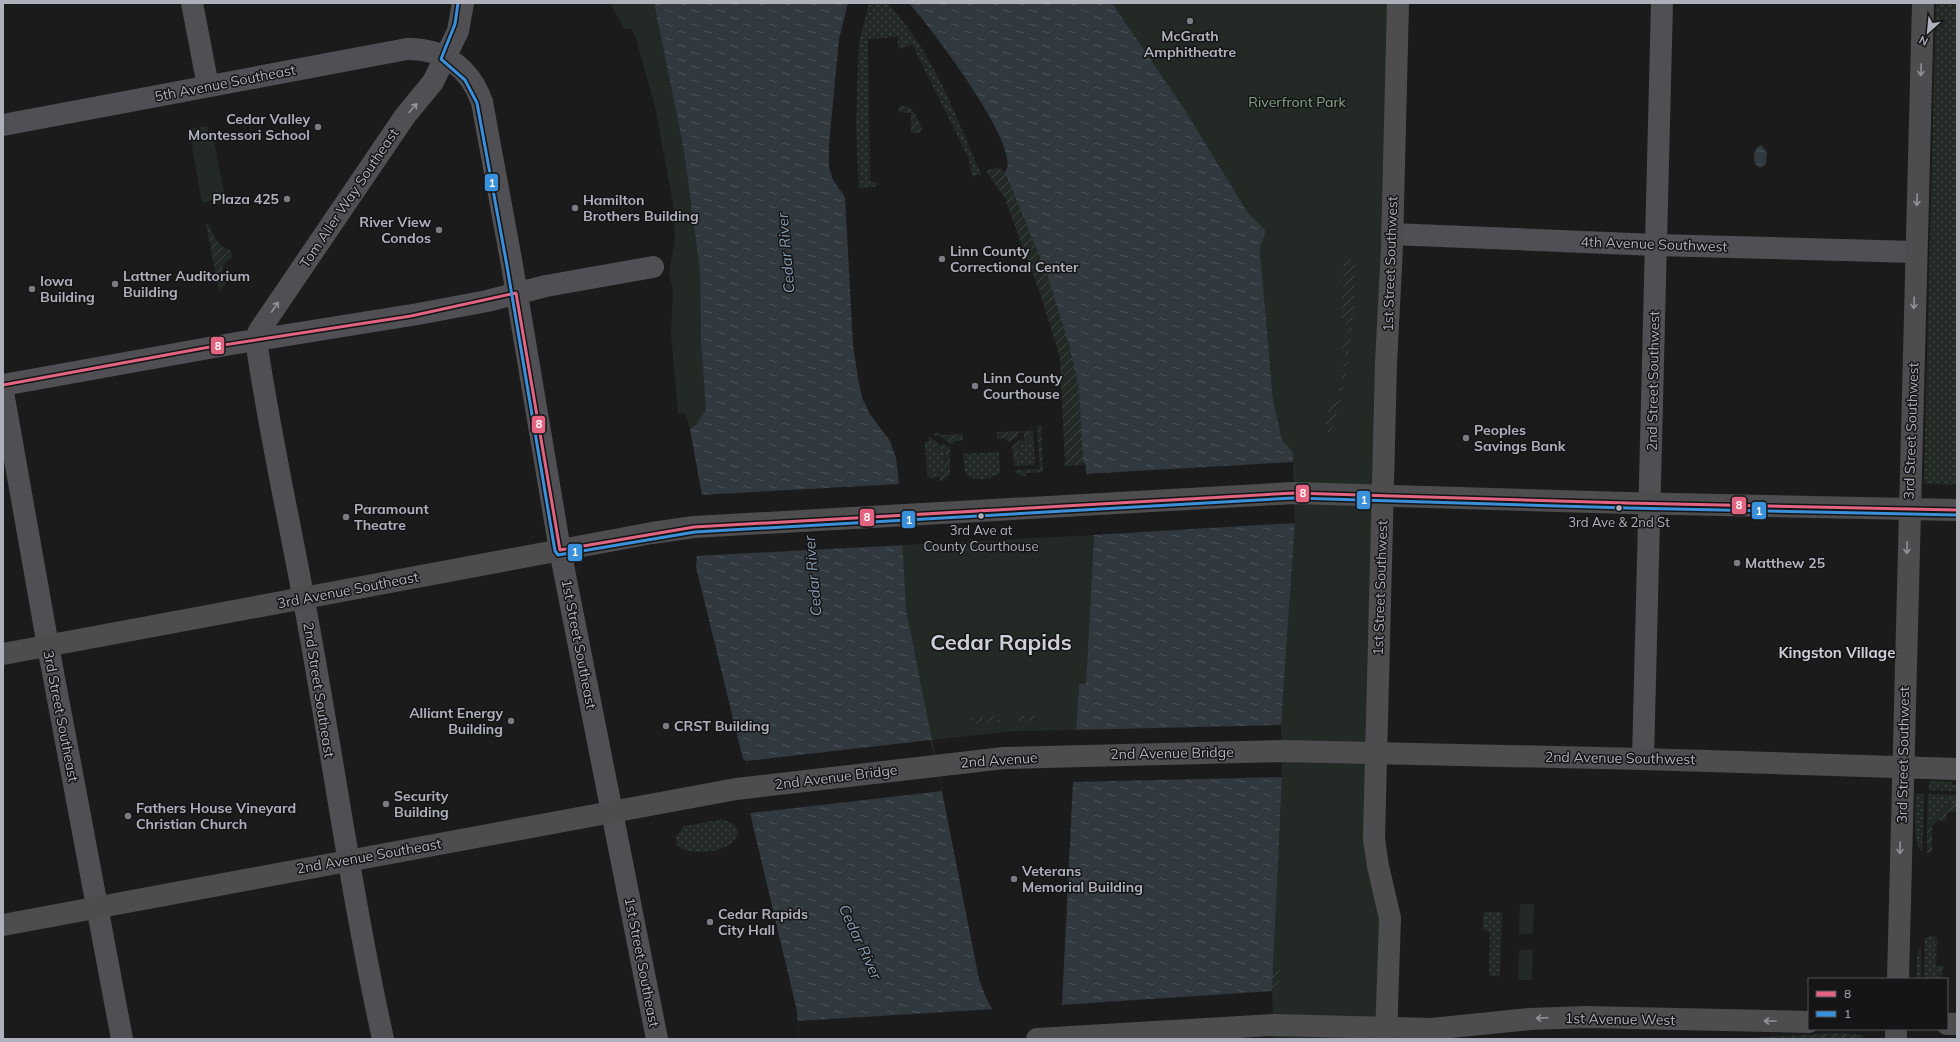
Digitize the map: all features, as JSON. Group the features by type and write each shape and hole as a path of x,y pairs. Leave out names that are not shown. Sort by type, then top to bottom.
{"main road":[{"name":"1st Street Southwest","path":"1387,1033 1390,918 1378,866 1374,839 1386,364 1392,234 1398,3"},
{"name":"3rd Street Southwest","path":"1898,978 1923,3"},
{"name":"3rd Avenue Southeast","path":"3,654 560,550 694,527 1294,493 1957,510"},
{"name":"2nd Avenue Southwest","path":"1282,751 1957,768"},
{"name":"2nd Avenue Bridge","path":"1062,756 1282,751"},
{"name":"2nd Avenue","path":"936,765 1004,758 1062,756"},
{"name":"2nd Avenue Bridge","path":"742,788 936,765"},
{"name":"2nd Avenue Southeast","path":"3,925 742,788"},
{"name":"1st Avenue West","path":"1037,1039 1273,1025 1387,1033 1530,1019 1586,1017 1808,1022"},
{"name":"1st Avenue West","path":"1431,1029 1483,1039"}],"street":[{"path":"192,3 208,86"},
{"path":"446,58 460,25 463,3"},
{"name":"2nd Street Southwest","path":"1644,759 1662,3"},
{"name":"5th Avenue Southeast","path":"3,125 407,49 426,50 446,58"},
{"name":"1st Street Southeast","path":"446,58 470,77 482,102 560,550 657,1039"},
{"name":"Tom Aller Way Southeast","path":"256,340 263,325 405,116 430,86 446,58"},
{"name":"4th Avenue Southwest","path":"1392,234 1656,245 1916,252"},
{"path":"3,385 256,340 418,314 487,301 546,286 653,267"},
{"name":"2nd Street Southeast","path":"256,340 304,599 371,986 383,1039"},
{"name":"3rd Street Southeast","path":"3,392 48,646 122,1039"}],"green space":[{"path":"610,3 654,3 683,145 700,271 701,345 706,409 696,425 690,429 686,414 678,413 671,334 673,290 669,273 675,239 673,203 655,107 636,38 631,28 625,30"},
{"path":"869,3 887,3 917,42 942,84 981,174 972,177 969,159 912,44 901,49 898,47 898,37 868,39 870,182 876,182 878,184 874,187 859,188 856,124 859,42"},
{"name":"Riverfront Park","path":"1112,3 1398,3 1382,511 1386,1039 1274,1039 1272,991 1282,777 1281,725 1295,523 1293,452 1282,440 1273,399 1260,251 1262,238 1261,228 1248,213 1183,107"},
{"path":"1936,3 1957,3 1957,485 1925,484 1924,480"},
{"path":"901,106 909,108 917,116 922,128 920,133 911,133 911,113 899,112 898,108"},
{"path":"207,126 208,131 212,130 225,198 202,203 189,129"},
{"path":"997,167 1005,172 1058,305 1074,361 1079,389 1083,465 1065,466 1060,357 1039,290 1004,197 986,171"},
{"path":"206,224 208,224 221,246 231,251 232,257 223,265 222,277 226,283 219,291"},
{"path":"1344,259 1355,260 1354,304 1346,373 1336,417 1329,438 1326,422 1330,401 1333,402 1334,397 1338,397 1342,378 1338,377 1339,370 1343,371 1346,351 1342,350 1343,343 1347,343 1348,324 1344,323 1345,320 1342,320"},
{"path":"1041,425 1043,472 1026,473 1025,476 1022,476 1014,470 1040,469 1037,426"},
{"path":"1033,430 1035,465 1014,466 1014,463 1018,462 1019,446 1030,439 1029,431"},
{"path":"1029,431 1029,441 1019,446 1018,463 1014,463 1012,446 1024,439 1024,433 1019,433 1017,437 1010,442 1003,438 997,439 997,432"},
{"path":"937,433 942,435 963,434 963,440 956,441 952,445 942,437 933,435"},
{"path":"928,436 931,438 932,447 936,450 944,450 947,473 927,474 925,443 929,441"},
{"path":"931,438 936,441 938,445 943,444 950,448 950,475 943,481 940,481 940,477 927,478 927,474 947,473 945,451 941,449 936,450 932,447"},
{"path":"999,452 1000,472 997,475 978,479 969,477 965,474 963,454"},
{"path":"1094,535 1086,684 1079,684 1077,730 1016,731 931,740 906,609 902,545"},
{"path":"1031,544 1031,548 998,549 998,545"},
{"path":"992,545 992,549 958,551 958,547"},
{"path":"1036,715 1036,721 1018,721 1017,716"},
{"path":"999,716 1000,722 971,724 970,718"},
{"path":"1930,781 1952,782 1952,785 1957,786 1957,791 1928,790"},
{"path":"1916,794 1924,794 1922,851 1917,841 1916,833"},
{"path":"1928,794 1957,795 1957,804 1947,806 1927,827"},
{"path":"1948,804 1957,804 1957,812 1947,812 1946,821 1938,820 1932,826 1932,851 1927,853 1927,827"},
{"path":"724,819 736,826 738,832 735,839 729,845 721,849 701,852 683,849 677,845 676,837 684,826"},
{"path":"1520,904 1534,904 1533,934 1519,934"},
{"path":"1485,912 1501,912 1502,914 1500,977 1489,975 1490,932 1483,930 1483,914"},
{"path":"1930,936 1935,936 1934,964 1939,971 1939,978 1924,978 1925,939"},
{"path":"1934,937 1937,937 1936,966 1943,966 1942,978 1939,978 1939,971 1934,964"},
{"path":"1921,945 1921,978 1917,978 1917,955"},
{"path":"1519,950 1533,950 1532,980 1518,980"},
{"path":"1273,968 1280,969 1279,983 1272,991"},
{"path":"1836,1033 1863,1035 1862,1039 1733,1039"}],"water":[{"name":"Cedar River","path":"654,3 848,3 839,39 829,145 829,167 833,180 845,197 853,345 858,378 862,398 870,414 890,441 896,458 899,484 906,609 979,979 985,995 1007,1039 799,1039 797,1011 750,813 746,761 743,759 696,567 702,495 690,429 696,425 706,409 701,345 700,271 683,145"},
{"path":"909,3 1112,3 1183,107 1248,213 1265,230 1260,251 1273,399 1282,440 1293,452 1295,523 1281,725 1282,777 1272,991 1274,1039 1058,1039 1062,1004 1079,684 1086,684 1094,535 1085,463 1083,462 1079,389 1070,348 1047,274 1005,172 1007,159 1001,139 988,114 953,59"},
{"path":"1761,145 1767,152 1766,164 1760,168 1755,164 1754,156 1756,148"}],"pier":[{"path":"1293,462 1295,523 1092,535 1084,474"},
{"path":"901,484 904,545 695,556 700,495"},
{"path":"1281,725 1282,777 1071,782 1075,730"},
{"path":"931,740 942,791 750,813 746,761"},
{"path":"1272,991 1274,1039 1056,1039 1060,1005"},
{"path":"995,1009 1009,1039 799,1039 798,1021"}],"transit line":[{"name":"1","path":"458,3 455,24 441,59 465,80 477,103 507,266 555,551 558,555 695,532 1294,498 1627,508 1957,515"},
{"name":"8","path":"3,385 204,348 411,316 516,293 560,550 694,527 1294,493 1627,503 1957,510"}],"place":[{"name":"McGrath Amphitheatre","path":"1190,21"},
{"name":"Cedar Valley Montessori School","path":"318,127"},
{"name":"Plaza 425","path":"287,199"},
{"name":"Hamilton Brothers Building","path":"575,208"},
{"name":"River View Condos","path":"439,230"},
{"name":"Linn County Correctional Center","path":"942,259"},
{"name":"Lattner Auditorium Building","path":"115,284"},
{"name":"Iowa Building","path":"32,289"},
{"name":"Linn County Courthouse","path":"975,386"},
{"name":"Peoples Savings Bank","path":"1466,438"},
{"name":"3rd Ave & 2nd St","path":"1619,508"},
{"name":"3rd Ave at County Courthouse","path":"981,516"},
{"name":"Paramount Theatre","path":"346,517"},
{"name":"Matthew 25","path":"1737,563"},
{"name":"Alliant Energy Building","path":"511,721"},
{"name":"CRST Building","path":"666,726"},
{"name":"Security Building","path":"386,804"},
{"name":"Fathers House Vineyard Christian Church","path":"128,816"},
{"name":"Veterans Memorial Building","path":"1014,879"},
{"name":"Cedar Rapids City Hall","path":"710,922"}],"district":[{"name":"Cedar Rapids","path":"1001,642"},
{"name":"Kingston Village","path":"1837,653"}]}
